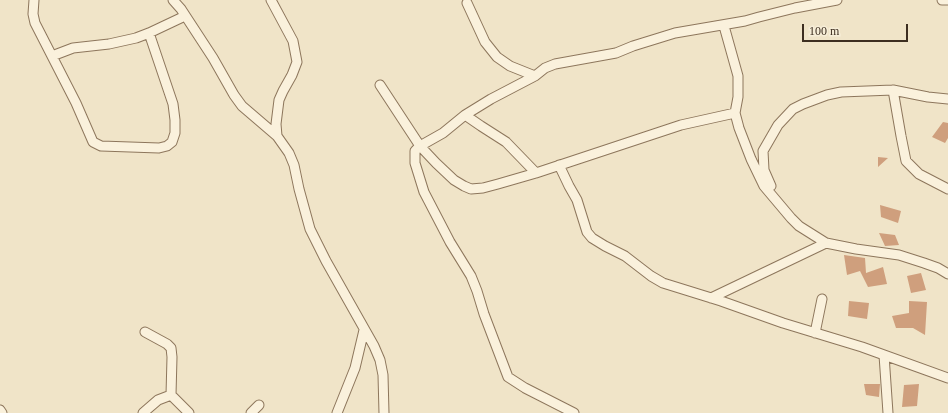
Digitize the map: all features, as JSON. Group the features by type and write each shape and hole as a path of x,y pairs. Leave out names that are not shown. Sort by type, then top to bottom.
{"street":[{"path":"34,0 33,14 35,23 76,103 90,137 95,144 100,146 164,148 172,142 175,133 173,104 148,33"},
{"path":"173,0 213,58 242,106 277,136 289,153 294,165 310,229 374,346 380,360 383,375 384,413"},
{"path":"272,0 293,40 297,62 279,100 276,124 277,136"},
{"path":"574,413 525,388 508,377 471,276 450,242 424,192 415,163 415,151 420,146 443,133 465,115 491,99 535,76 545,68 555,64 616,53 633,46 676,33 745,22 795,8 837,0"},
{"path":"942,0 948,0"},
{"path":"467,3 485,42 497,57 510,66 535,76"},
{"path":"52,56 73,48 109,44 136,38 185,16"},
{"path":"724,26 738,76 738,97 735,113 741,134 754,166 766,189 778,203 799,226 826,243 899,255 938,268 948,274"},
{"path":"380,84 420,146 454,180 467,188 483,188 536,173 559,164 680,125 735,113"},
{"path":"778,203 764,170 763,151 778,125 788,114 803,104 827,95 853,91 893,90 928,97 948,99"},
{"path":"893,90 906,161 919,174 948,189"},
{"path":"465,115 506,142 536,173"},
{"path":"559,164 577,200 587,232 592,238 625,256 651,276 663,283 884,355 948,378"},
{"path":"712,298 826,243"},
{"path":"815,333 822,299"},
{"path":"337,413 355,368 364,330"},
{"path":"145,332 167,344 171,348 171,395 189,413"},
{"path":"884,355 888,413"},
{"path":"144,413 158,400 171,395"},
{"path":"251,413 259,405"}],"building":[{"path":"943,122 948,123 948,138 945,143 932,137"},
{"path":"878,157 888,158 878,167"},
{"path":"880,205 901,211 898,223 881,217"},
{"path":"879,233 895,235 899,245 885,246"},
{"path":"844,255 865,258 866,273 883,267 887,284 868,287 860,271 847,275"},
{"path":"921,273 926,290 911,293 907,276"},
{"path":"849,301 869,303 867,319 848,316"},
{"path":"909,301 927,302 925,335 913,328 896,328 892,316 909,313"},
{"path":"864,384 880,384 879,397 866,395"},
{"path":"919,384 917,406 902,407 904,385"}]}
